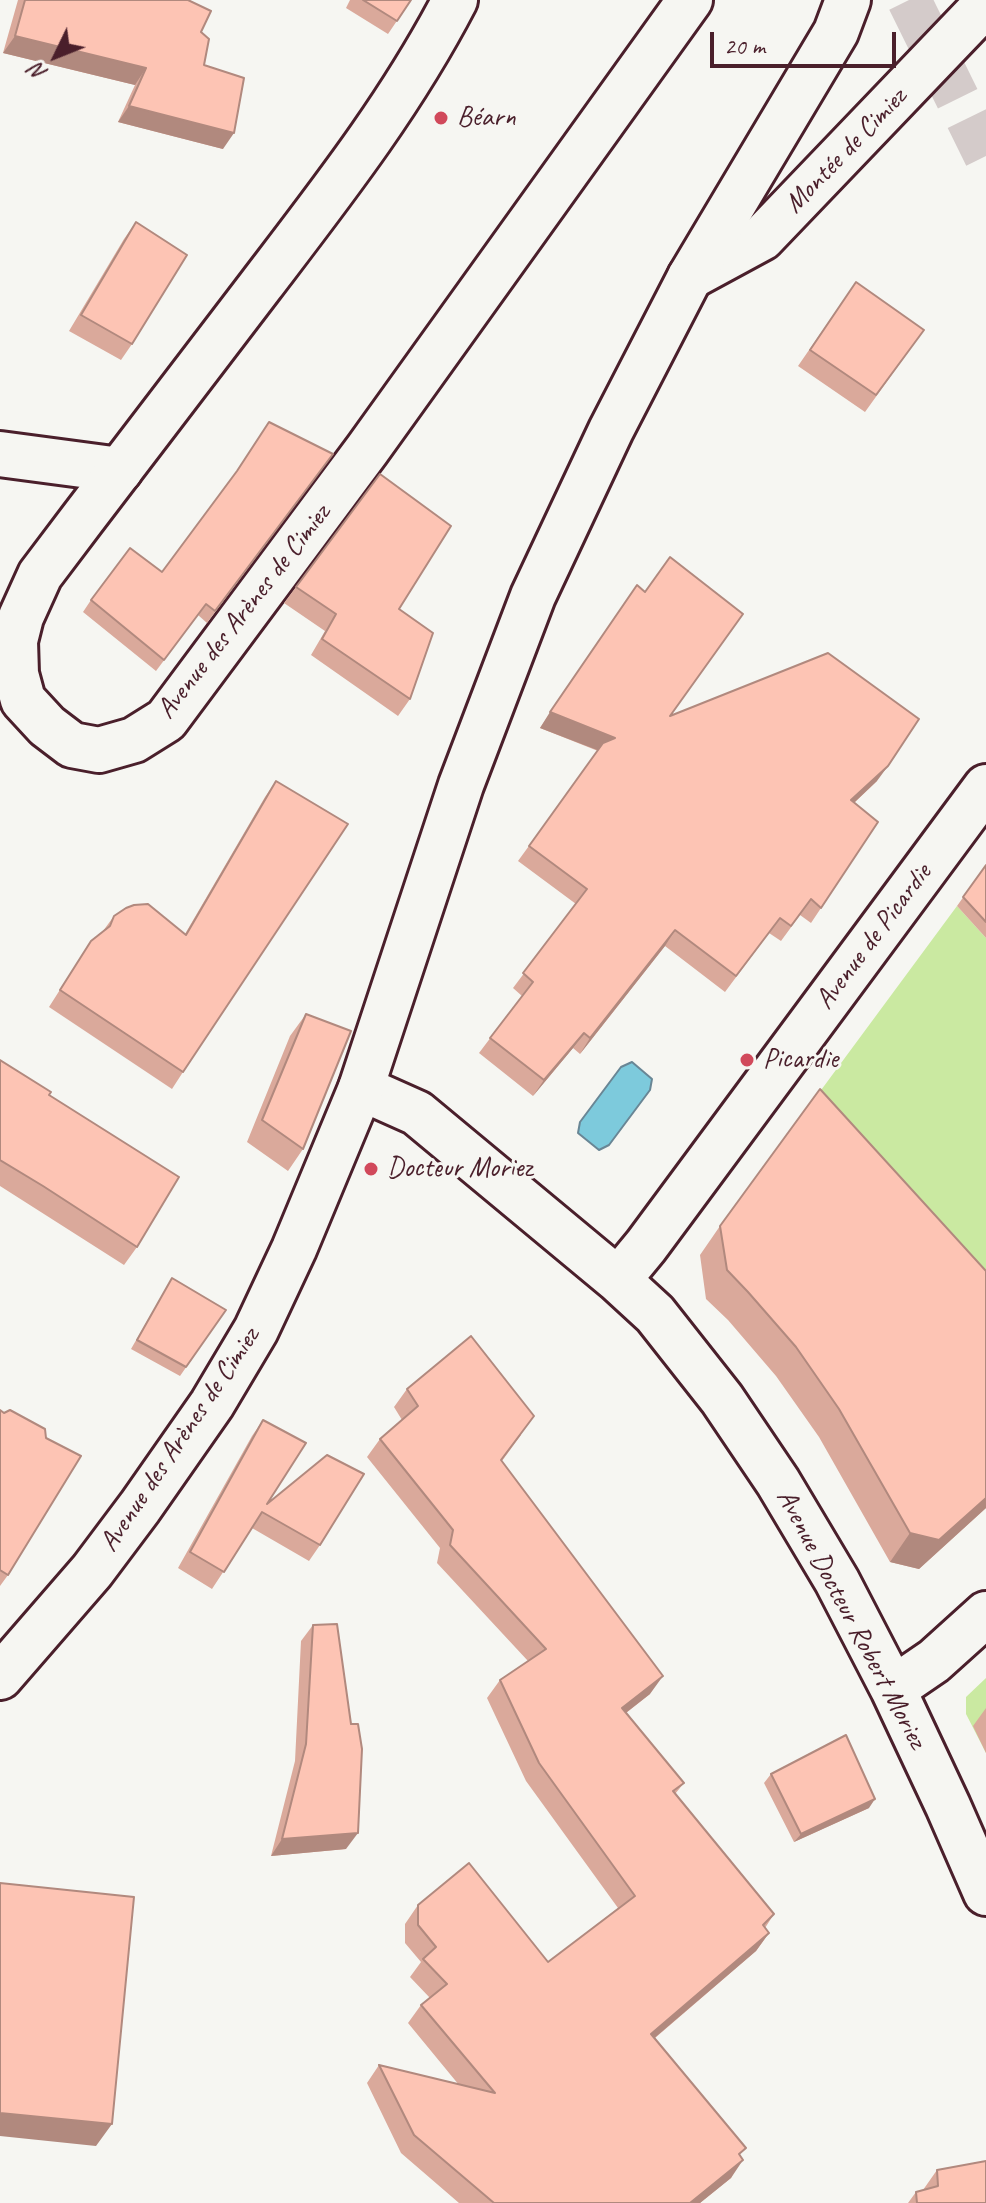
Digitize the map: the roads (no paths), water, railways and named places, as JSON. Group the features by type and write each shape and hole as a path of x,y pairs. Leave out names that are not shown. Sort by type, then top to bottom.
{"street":[{"name":"Avenue des Arènes de Cimiez","path":"455,0 390,113 340,183 40,575 21,617 15,641 16,674 11,707 47,726 72,745 99,750 134,740 166,720 367,450 690,0"},
{"name":"Avenue des Arènes de Cimiez","path":"0,1677 92,1571 149,1494 212,1404 256,1330 361,1088 461,785 533,596 611,430 690,277 836,32 848,0"},
{"name":"Montée de Cimiez","path":"690,277 762,238 986,4"},
{"path":"0,454 120,470"},
{"name":"Avenue de Picardie","path":"618,1280 986,787"},
{"name":"Avenue Docteur Robert Moriez","path":"361,1088 417,1113 618,1280 655,1314 722,1399 778,1482 837,1581 893,1689 986,1893"},
{"path":"893,1689 934,1661 986,1614"}],"water":[{"path":"632,1062 652,1079 650,1090 609,1145 599,1150 578,1133 580,1122 621,1067"}],"tunnel":[{"path":"909,0 986,156"}],"place":[{"name":"Béarn","path":"441,118"},
{"name":"Picardie","path":"747,1060"},
{"name":"Docteur Moriez","path":"371,1169"}]}
